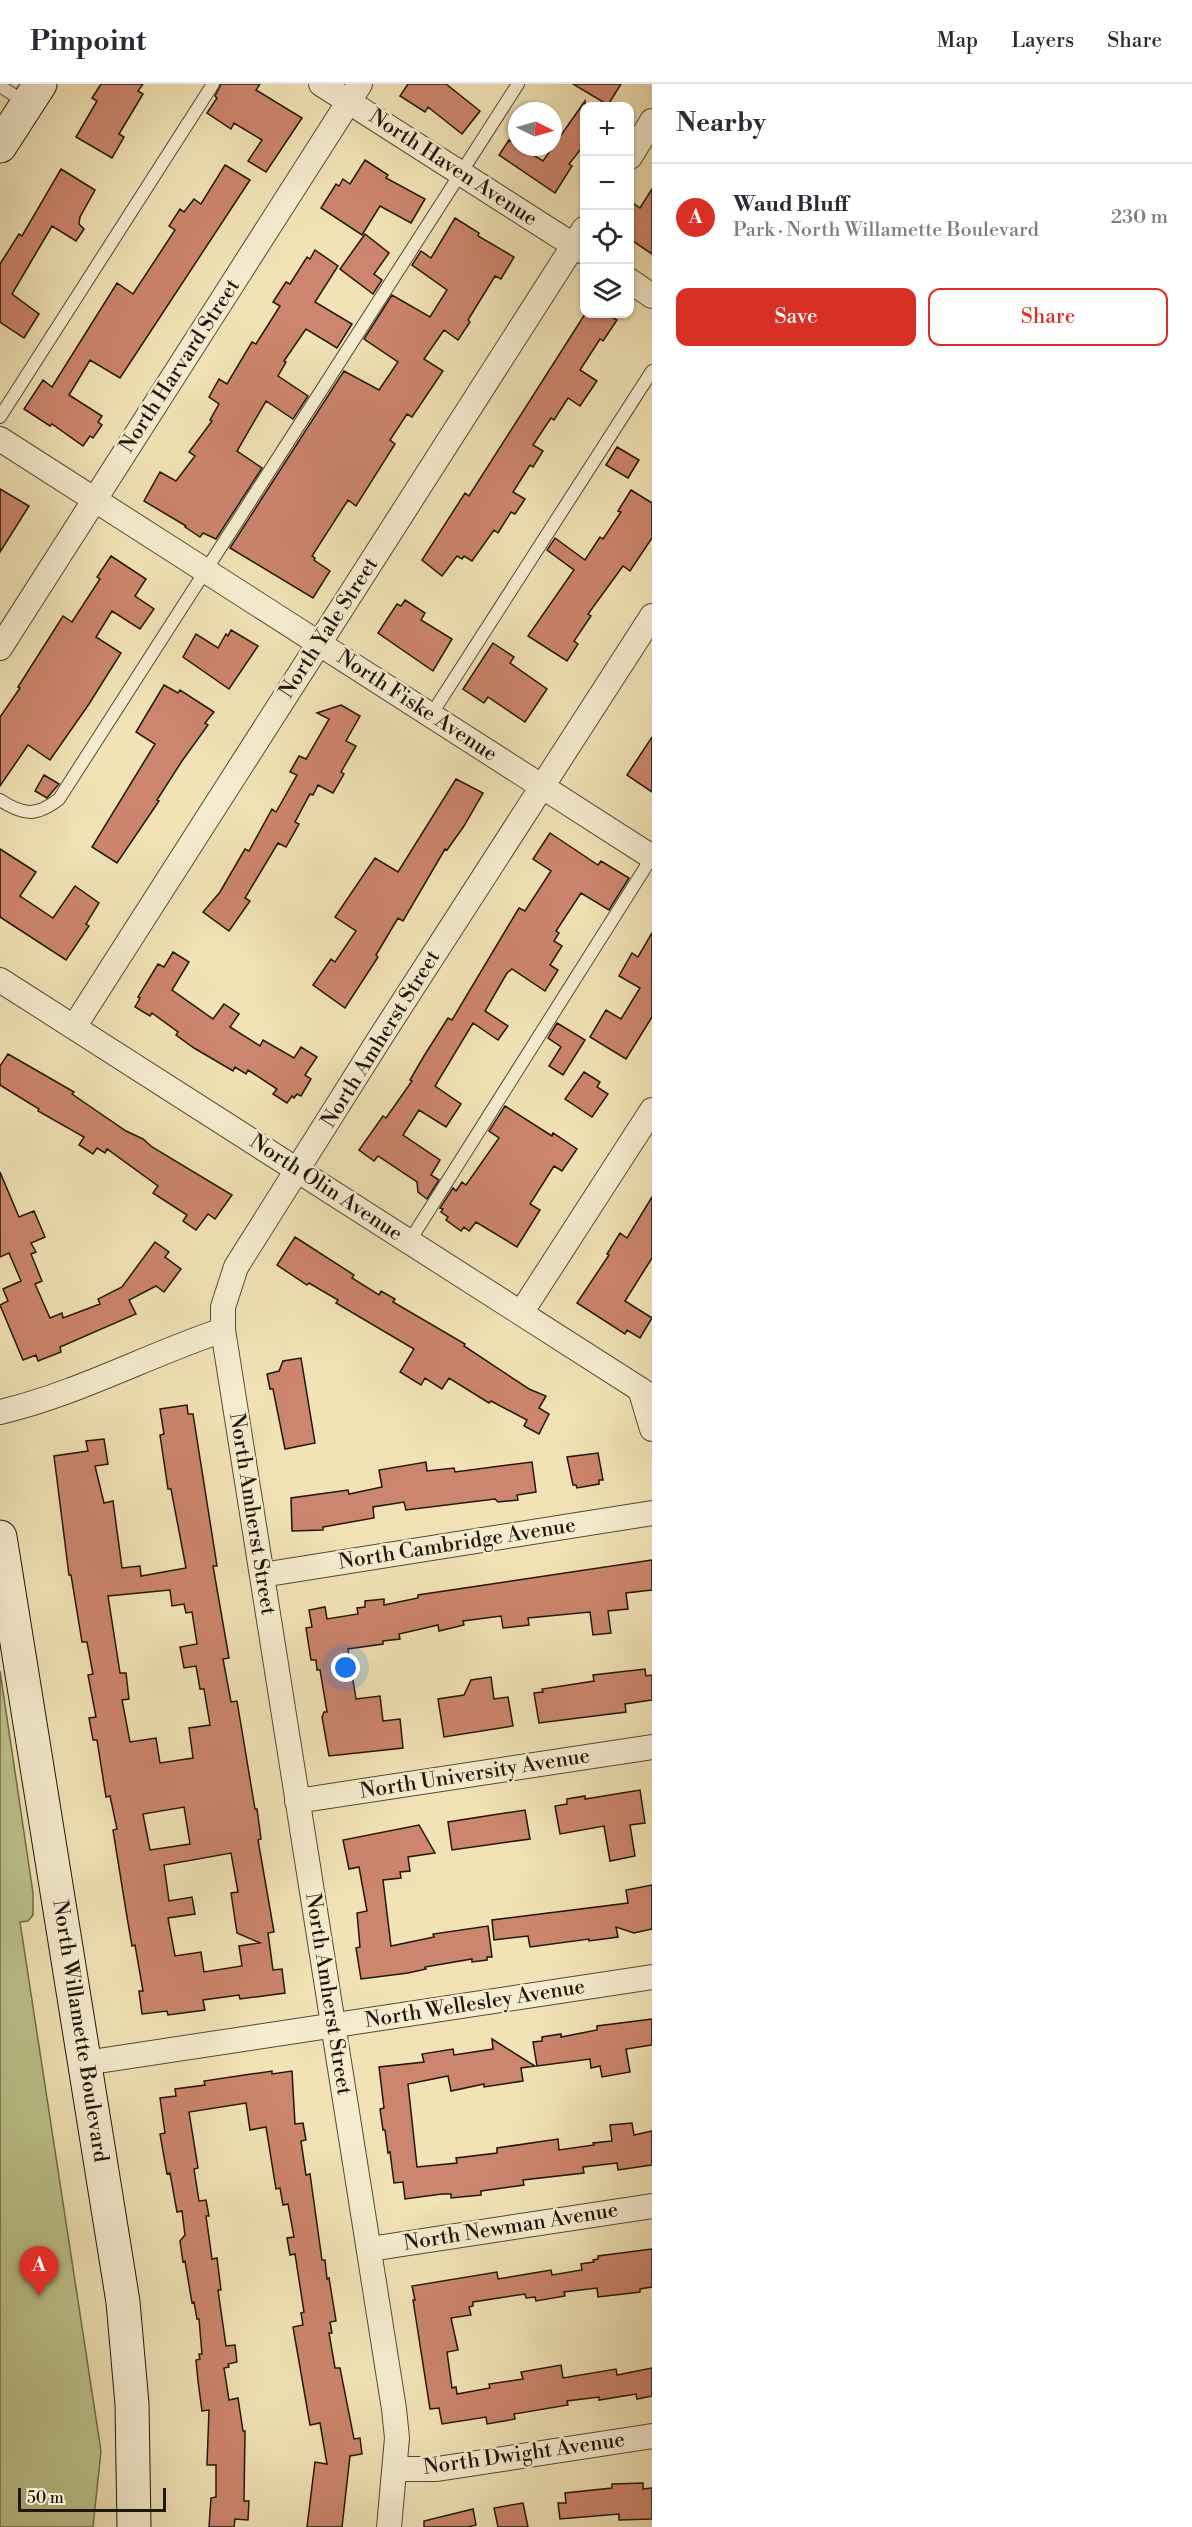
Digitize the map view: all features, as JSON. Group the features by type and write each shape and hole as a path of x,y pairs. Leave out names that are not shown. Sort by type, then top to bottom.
{"main road":[{"path":"0,146 23,105"},
{"name":"North Willamette Boulevard","path":"0,1537 123,2302 133,2433 134,2527"}],"street":[{"name":"North Haven Avenue","path":"321,84 355,93 462,174 580,241"},
{"name":"North Harvard Street","path":"0,648 355,93"},
{"path":"631,156 652,121"},
{"name":"North Yale Street","path":"74,1027 319,643 580,244"},
{"path":"634,284 652,296"},
{"name":"North Fiske Avenue","path":"0,439 652,857"},
{"name":"North Amherst Street","path":"389,2527 397,2438 394,2409 223,1330 223,1307 236,1267 652,616"},
{"name":"North Olin Avenue","path":"0,980 521,1313 648,1386"},
{"path":"521,1313 652,1110"},
{"path":"0,1412 56,1396 176,1346 223,1330"},
{"path":"648,1386 652,1429"},
{"name":"North Cambridge Avenue","path":"262,1575 652,1513"},
{"name":"North University Avenue","path":"297,1801 652,1747"},
{"name":"North Wellesley Avenue","path":"85,2063 652,1977"},
{"name":"North Newman Avenue","path":"370,2249 652,2206"},
{"name":"North Dwight Avenue","path":"395,2469 437,2469 652,2436"}],"lane":[{"path":"0,417 213,84"},
{"path":"0,800 13,809 26,813 43,810 59,799 207,572 518,84"},
{"path":"0,86 23,105"},
{"path":"431,715 652,371"},
{"path":"409,1242 652,857"}],"green space":[{"path":"0,1671 33,1893 33,1915 28,1921 20,1922 101,2451 93,2527 0,2527"}],"building":[{"path":"101,84 143,84 138,91 143,94 119,134 124,137 112,158 76,137 97,101 92,98"},
{"path":"221,84 260,84 256,90 302,118 266,172 248,161 262,140 234,123 231,129 207,113 217,98 215,96"},
{"path":"408,84 446,84 480,111 462,134 428,107 425,112 400,96"},
{"path":"573,84 621,84 610,102 603,102"},
{"path":"580,108 580,150 569,164 572,166 555,193 499,155 508,142 508,156 535,156 543,161 546,156 562,156 562,134"},
{"path":"365,160 388,175 386,178 425,199 411,223 380,206 362,235 321,208 336,184 339,186 343,179 350,184"},
{"path":"225,165 250,180 120,378 90,360 69,395 102,416 98,422 102,425 93,438 90,436 83,446 52,424 50,426 24,409 43,380 52,387 117,283 133,294 175,230 169,226 180,209 184,212 194,199 201,204"},
{"path":"61,169 95,190 80,217 79,224 84,229 76,241 52,226 12,294 39,314 24,338 0,322 0,264 19,234 22,236"},
{"path":"652,189 652,254 634,242 634,204 640,208"},
{"path":"455,218 479,233 478,236 514,257 501,279 495,276 458,340 444,330 424,359 443,371 412,417 407,414 390,440 395,444 356,506 348,500 312,556 330,571 313,598 230,548 344,371 379,390 398,362 364,339 392,295 430,317 447,290 412,265 421,251 431,258"},
{"path":"365,234 389,253 374,274 382,280 373,294 340,269"},
{"path":"315,250 338,266 315,302 352,324 337,348 306,329 284,361 286,362 278,376 308,396 293,419 266,401 237,451 262,468 216,539 203,533 200,537 144,501 160,472 176,481 195,456 189,452 212,421 210,420 219,404 209,397 219,379 227,384 252,342 256,344 280,306 273,302 286,282 290,284 307,257 310,259"},
{"path":"582,318 617,320 603,341 600,339 580,370 597,381 580,406 568,398 554,420 551,418 533,445 543,451 533,467 530,465 513,492 525,499 515,514 511,512 498,533 494,530 472,561 464,556 462,559 457,556 442,576 422,560 465,493 469,496"},
{"path":"617,447 639,460 628,478 606,465"},
{"path":"0,489 29,506 0,552"},
{"path":"631,490 652,503 652,538 630,571 623,566 588,614 591,616 574,641 578,644 567,661 528,636 574,570 547,550 555,538 585,560 621,512 618,511"},
{"path":"111,556 146,579 135,596 154,609 140,629 112,611 96,637 121,653 89,704 50,760 28,745 0,786 0,717 63,616 72,622 100,579 97,577"},
{"path":"405,600 425,613 421,620 452,639 433,671 378,633 397,604 401,606"},
{"path":"231,630 258,646 229,689 183,657 196,634 218,648"},
{"path":"493,643 514,657 510,663 547,689 525,722 488,697 484,703 463,689"},
{"path":"164,685 178,693 180,690 214,712 205,723 208,725 182,761 157,800 159,801 117,863 92,847 155,744 136,732"},
{"path":"341,705 360,716 346,741 356,746 341,772 344,774 333,793 318,785 313,795 310,794 295,822 299,824 286,847 278,843 245,898 250,901 229,931 203,912 220,892 245,849 249,851 272,809 276,812 297,775 290,772 299,756 306,759 329,719 317,713"},
{"path":"652,737 652,792 627,775"},
{"path":"44,775 59,784 47,798 35,791"},
{"path":"456,779 483,793 464,826 447,850 445,849 403,921 398,918 376,955 378,957 345,1008 313,985 331,959 335,962 356,931 335,917 375,858 398,872"},
{"path":"550,833 598,865 601,861 629,878 609,910 581,893 556,931 559,933 554,941 562,946 550,965 558,970 545,991 512,969 507,973 485,1011 508,1026 498,1040 473,1023 435,1086 461,1104 446,1127 419,1110 403,1135 440,1160 431,1175 439,1180 427,1199 418,1192 417,1182 378,1156 374,1161 359,1150 383,1116 386,1118 412,1081 410,1080 424,1056 448,1018 452,1020 519,908 525,911 551,871 533,859"},
{"path":"0,849 36,872 20,896 53,918 75,886 99,903 86,924 89,926 66,960 0,917"},
{"path":"652,933 652,1017 626,1059 590,1037 606,1010 621,1019 640,988 619,976 632,953 638,957"},
{"path":"173,952 189,962 172,990 213,1019 224,1004 239,1014 230,1027 260,1046 263,1040 294,1058 301,1047 317,1057 305,1075 311,1079 301,1096 297,1094 294,1098 292,1096 287,1103 273,1094 277,1089 248,1070 246,1074 235,1067 233,1071 194,1048 176,1035 178,1032 152,1013 150,1016 135,1007 140,998 138,997 158,964 164,967"},
{"path":"557,1023 585,1040 563,1075 549,1066 561,1047 548,1038"},
{"path":"8,1054 74,1092 72,1094 126,1131 143,1139 152,1147 232,1195 215,1219 208,1214 196,1230 183,1221 187,1215 153,1193 158,1186 107,1149 105,1153 97,1148 93,1154 79,1145 84,1137 38,1111 39,1109 0,1085 0,1066"},
{"path":"584,1072 600,1082 597,1087 608,1094 592,1117 565,1099"},
{"path":"505,1106 577,1149 562,1171 554,1166 530,1204 540,1210 517,1247 476,1222 469,1231 464,1227 461,1231 446,1220 448,1217 441,1212 443,1209 440,1208 453,1188 456,1191 462,1182 466,1185 499,1138 489,1131"},
{"path":"0,1172 19,1217 34,1211 45,1237 31,1243 36,1252 31,1254 42,1281 35,1284 50,1318 62,1313 63,1318 100,1304 98,1299 122,1287 155,1242 169,1252 165,1257 181,1269 164,1292 156,1286 129,1300 136,1314 60,1347 61,1352 38,1361 36,1355 23,1360 0,1305 8,1301 3,1289 21,1281 9,1253 0,1257"},
{"path":"652,1197 652,1258 625,1301 652,1318 640,1338 627,1330 625,1334 577,1303 609,1255 607,1254 620,1233 627,1238"},
{"path":"295,1237 354,1275 352,1278 379,1295 381,1291 395,1299 393,1302 465,1344 464,1346 529,1389 546,1396 539,1408 549,1414 539,1434 524,1426 527,1420 491,1401 489,1403 449,1378 442,1389 425,1378 421,1385 400,1372 414,1349 336,1303 338,1300 309,1283 307,1285 277,1265"},
{"path":"301,1358 315,1443 285,1449 273,1389 270,1389 267,1374 279,1371 283,1361"},
{"path":"187,1405 188,1414 193,1414 217,1566 213,1566 229,1658 223,1659 231,1702 237,1701 255,1809 257,1809 261,1839 258,1840 274,1932 268,1933 273,1970 282,1969 285,1993 240,1999 239,1995 203,2000 205,2010 168,2015 167,2011 142,2014 139,1991 143,1991 135,1945 132,1946 113,1830 117,1829 110,1796 106,1797 97,1740 93,1740 89,1718 96,1717 88,1675 93,1674 87,1642 82,1642 71,1575 69,1575 54,1456 88,1451 86,1441 104,1439 108,1464 95,1466 104,1503 113,1501 122,1568 140,1566 141,1576 186,1568 171,1489 168,1489 160,1435 164,1434 160,1409","holes":["170,1590 172,1606 184,1604 186,1613 192,1612 197,1644 180,1647 184,1668 196,1666 200,1689 204,1689 210,1725 189,1728 193,1758 160,1763 156,1738 130,1742 122,1700 129,1699 126,1673 120,1673 108,1596","184,1807 190,1844 150,1850 143,1814","231,1853 238,1892 231,1893 237,1933 260,1943 239,1946 242,1966 204,1972 201,1952 175,1956 168,1918 195,1914 192,1897 169,1901 164,1865"]},
{"path":"598,1453 603,1480 599,1480 599,1484 577,1488 573,1485 567,1457"},
{"path":"426,1462 427,1471 454,1468 455,1472 532,1462 536,1492 517,1495 518,1500 498,1502 495,1499 406,1510 404,1502 373,1507 374,1518 323,1527 323,1530 292,1531 291,1498 348,1490 349,1494 382,1487 379,1470"},
{"path":"652,1560 652,1590 626,1593 628,1609 608,1611 611,1633 593,1635 590,1612 528,1618 529,1625 503,1628 501,1616 463,1621 464,1625 439,1631 438,1625 399,1634 400,1639 383,1641 383,1644 348,1649 356,1699 380,1696 383,1721 400,1719 403,1748 329,1756 322,1717 324,1712 327,1712 320,1670 317,1670 316,1660 311,1660 306,1628 312,1627 309,1610 325,1607 327,1619 358,1614 357,1608 365,1607 365,1601 384,1599 384,1605 418,1598 418,1595"},
{"path":"645,1669 646,1676 652,1675 652,1700 625,1704 626,1712 539,1723 534,1693 543,1692 542,1689 594,1681 593,1675"},
{"path":"491,1677 494,1699 508,1697 513,1726 444,1737 438,1699 464,1695 471,1680"},
{"path":"640,1790 645,1823 630,1825 635,1856 610,1861 604,1826 560,1834 555,1806 567,1804 567,1799 585,1796 585,1799"},
{"path":"525,1810 530,1839 452,1850 448,1822"},
{"path":"419,1825 435,1853 408,1857 410,1871 400,1872 401,1878 383,1880 391,1946 434,1937 433,1934 488,1926 492,1957 487,1957 487,1960 472,1962 472,1959 425,1967 426,1969 408,1973 361,1979 356,1948 360,1947 357,1913 367,1911 359,1867 349,1869 343,1840"},
{"path":"652,1885 652,1929 634,1933 616,1927 618,1937 530,1947 528,1936 494,1940 492,1920 628,1903 626,1890"},
{"path":"652,2019 652,2045 626,2049 630,2072 602,2077 600,2066 591,2068 590,2059 537,2066 533,2042 542,2041 542,2037 561,2034 561,2037 597,2030 597,2026"},
{"path":"492,2039 535,2066 521,2068 523,2081 484,2087 484,2084 451,2091 448,2076 408,2084 417,2167 457,2163 456,2158 497,2153 497,2148 558,2139 559,2150 594,2145 593,2143 612,2141 610,2125 632,2123 634,2135 652,2131 652,2165 618,2170 617,2163 583,2167 584,2173 523,2180 524,2185 481,2191 481,2195 451,2198 451,2194 442,2194 405,2199 403,2182 394,2183 390,2152 388,2153 385,2130 383,2130 380,2109 384,2108 379,2067 424,2062 422,2054 453,2049 454,2055 493,2049"},
{"path":"272,2071 272,2074 292,2071 295,2124 303,2123 306,2140 301,2141 306,2175 310,2174 322,2260 325,2260 336,2321 330,2322 332,2333 329,2333 335,2368 340,2368 354,2439 360,2438 362,2454 350,2456 342,2527 307,2527 315,2462 327,2464 320,2423 310,2425 293,2327 303,2325 301,2313 304,2312 295,2254 290,2255 287,2238 294,2237 288,2204 283,2205 280,2188 276,2189 266,2127 250,2130 246,2103 189,2112 198,2168 194,2169 199,2201 206,2200 212,2259 217,2258 221,2290 218,2290 226,2346 235,2345 237,2362 228,2364 229,2367 224,2368 229,2400 238,2398 243,2431 245,2431 244,2501 249,2501 248,2520 235,2519 234,2527 209,2527 211,2498 216,2497 216,2465 207,2465 209,2410 202,2411 196,2360 200,2359 199,2354 202,2354 199,2319 197,2319 194,2302 192,2303 185,2261 183,2262 180,2241 185,2235 182,2211 177,2212 170,2173 167,2174 160,2134 165,2133 160,2098 176,2096 175,2089 205,2085 204,2081"},
{"path":"652,2249 652,2287 640,2289 640,2292 598,2297 597,2288 564,2292 565,2296 536,2301 535,2297 526,2298 525,2294 473,2302 473,2306 469,2307 471,2315 451,2318 458,2350 447,2352 452,2388 456,2387 457,2394 490,2388 489,2384 523,2379 521,2372 561,2365 563,2378 616,2369 617,2375 652,2368 652,2396 637,2399 636,2394 599,2400 599,2397 567,2401 568,2405 514,2414 515,2419 487,2424 486,2417 442,2424 439,2408 430,2409 412,2286 497,2272 498,2279 551,2270 552,2275 582,2270 581,2264 594,2262 593,2260 598,2259 598,2256"},
{"path":"643,2483 643,2489 652,2488 652,2519 619,2520 619,2514 560,2519 558,2503 566,2503 565,2493 612,2488 612,2484"},
{"path":"523,2503 528,2527 498,2527 494,2508"},
{"path":"473,2509 476,2525 424,2527 424,2521"}],"place":[{"name":"Waud Bluff","path":"39,2296"}]}
